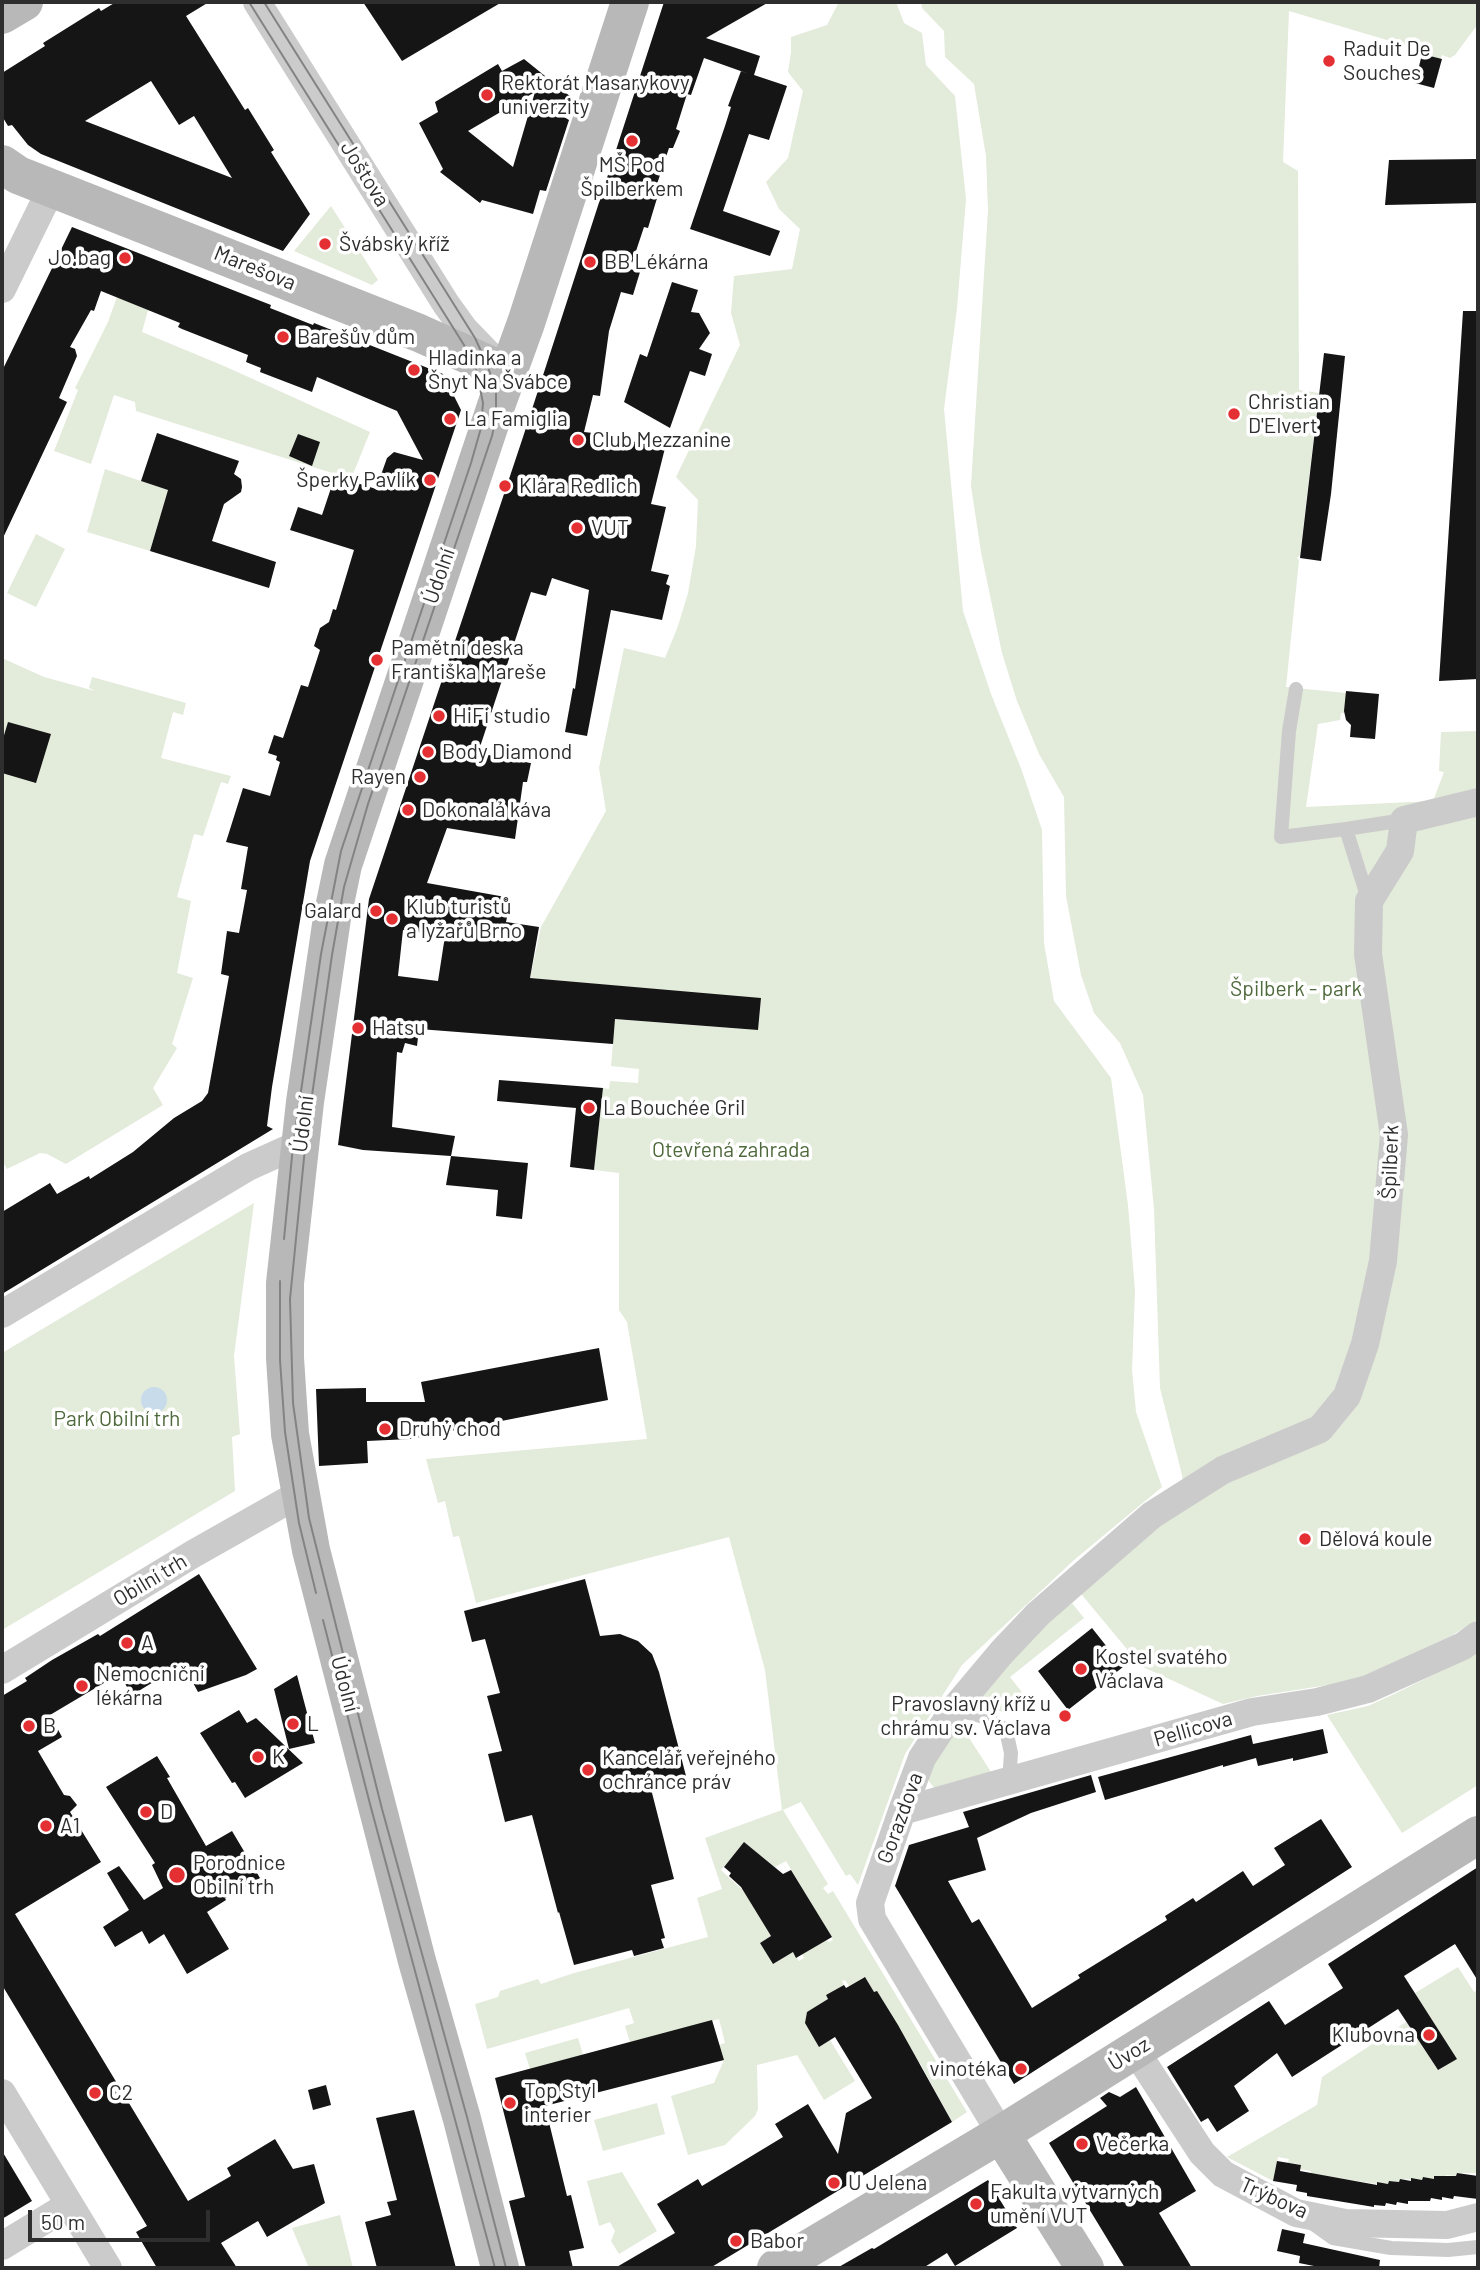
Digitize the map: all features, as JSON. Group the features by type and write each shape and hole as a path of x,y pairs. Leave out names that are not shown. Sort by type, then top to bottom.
{"street":[{"path":"2,15 24,2"},
{"name":"Joštova","path":"257,2 446,304 464,330 508,373"},
{"name":"Údolní","path":"500,2268 310,1550 299,1494 286,1387 285,1299 299,1144 330,930 343,865 526,323 629,2"},
{"name":"Marešova","path":"2,164 18,175 419,333 508,373"},
{"path":"2,289 52,187"},
{"path":"1368,901 1400,851 1404,820 1478,803"},
{"name":"Špilberk","path":"1223,1470 1320,1429 1347,1396 1365,1344 1383,1261 1394,1135 1368,954 1368,901"},
{"path":"2,1314 248,1167 299,1144"},
{"name":"Gorazdova","path":"1001,2134 872,1919 870,1903 922,1758 954,1709 1002,1652 1068,1588 1152,1516 1223,1470"},
{"name":"Obilní trh","path":"2,1670 193,1554 299,1494"},
{"name":"Pellicova","path":"902,1811 1252,1712 1317,1702 1367,1689 1463,1646 1478,1635"},
{"name":"Úvoz","path":"776,2268 1001,2134 1478,1835"},
{"name":"Trýbova","path":"1135,2050 1202,2153 1223,2174 1296,2213 1345,2222 1447,2225 1478,2217"},
{"path":"2,2092 108,2268"},
{"path":"1001,2134 1085,2268"},
{"path":"2,2246 69,2205"}],"lane":[{"path":"1296,689 1289,731 1281,837 1404,820"},
{"path":"1346,829 1368,901"},
{"path":"954,1709 1011,1725 1009,1782"},
{"path":"1296,2213 1333,2238 1391,2248 1478,2248"}],"green space":[{"name":"Otevřená zahrada","path":"839,2 896,2 904,23 922,33 926,65 955,96 966,199 957,308 944,409 963,611 1042,830 1044,943 1054,1001 1111,1078 1128,1205 1135,1291 1132,1370 1136,1412 1162,1487 1074,1560 962,1665 905,1754 858,1885 850,1874 846,1876 801,1802 783,1810 828,1884 823,1888 828,1894 833,1891 967,2112 952,2122 920,2063 917,2064 864,1977 849,1986 845,1980 842,1981 844,1985 826,1995 828,1999 808,2012 805,2023 819,2046 830,2040 855,2081 824,2100 797,2055 757,2065 758,2109 755,2116 725,2145 688,2155 671,2096 714,2083 724,2060 719,2045 725,2043 719,2019 630,2042 625,2026 634,2023 629,2008 487,2049 475,2004 498,1997 500,1991 538,1979 541,1984 708,1937 697,1898 722,1889 705,1838 782,1810 765,1670 729,1537 476,1603 459,1536 453,1537 445,1501 438,1503 426,1459 647,1439 627,1322 619,1310 619,1173 594,1170 603,1088 609,1089 610,1081 638,1083 639,1069 611,1066 615,1019 758,1030 761,999 530,978 541,927 606,811 599,768 624,648 665,658 688,593 696,546 698,500 676,477 740,345 731,313 734,276 792,269 800,229 779,209 766,182 788,158 803,91 788,72 791,37 827,25","holes":["744,1843 775,1867 786,1861 833,1940 827,1940 802,1954 804,1958 799,1961 793,1952 773,1964 760,1943 771,1936 749,1896 721,1870"]},
{"name":"Špilberk - park","path":"921,2 1478,2 1478,24 1455,55 1450,58 1442,55 1440,59 1423,54 1424,51 1289,11 1283,162 1298,171 1299,390 1319,393 1300,555 1297,558 1299,560 1286,687 1346,693 1346,713 1341,713 1340,720 1318,724 1306,807 1433,801 1444,772 1439,771 1441,732 1478,731 1478,1619 1451,1636 1362,1677 1335,1684 1223,1704 1141,1666 1082,1595 1083,1590 1185,1505 1182,1475 1160,1388 1154,1209 1143,1095 1120,1043 1094,1013 1081,975 1066,896 1064,797 1039,754 1017,701 1002,653 981,552 971,486 988,210 986,156 974,84 945,57 944,31 922,8"},
{"path":"331,206 378,280 372,285 294,251"},
{"path":"117,297 148,310 142,332 370,432 351,479 136,411 135,402 114,395 91,464 54,451 78,390 75,388 108,322"},
{"path":"105,469 168,490 150,551 87,532"},
{"path":"36,534 65,549 36,607 7,593"},
{"path":"2,658 44,677 95,691 89,688 92,677 186,703 183,715 173,712 161,758 231,776 228,784 221,782 203,836 194,834 177,897 191,901 177,973 193,978 172,1044 177,1048 153,1088 163,1105 66,1164 40,1153 7,1169 2,1161"},
{"name":"Park Obilní trh","path":"254,1203 234,1356 240,1434 232,1437 235,1491 2,1630 2,1353"},
{"path":"1072,1603 1084,1618 1010,1677 1028,1700 1011,1714 976,1705 973,1702 1032,1635"},
{"path":"1478,1650 1478,1785 1402,1833 1327,1715 1368,1706 1468,1658"},
{"path":"957,1728 966,1733 991,1772 935,1789 928,1780 928,1773"},
{"path":"1458,1967 1474,1992 1478,1989 1478,2173 1457,2173 1456,2176 1446,2175 1445,2178 1435,2176 1434,2179 1423,2177 1422,2180 1400,2179 1399,2182 1377,2184 1311,2174 1311,2171 1300,2169 1300,2164 1288,2163 1289,2159 1278,2157 1273,2181 1227,2157 1317,2105 1322,2077 1406,2022 1438,2070 1456,2059 1415,1993"},
{"path":"578,2038 583,2055 530,2069 525,2053"},
{"path":"657,2103 665,2134 603,2151 594,2120"},
{"path":"622,2172 657,2231 619,2254 611,2241 615,2231 610,2222 599,2226 587,2181"},
{"path":"340,2215 353,2268 309,2268 292,2228"}],"water":[{"path":"154,1387 163,1391 167,1400 163,1409 154,1413 145,1409 141,1400 145,1391"}],"building":[{"path":"116,2 209,2 186,16 245,110 248,108 274,150 271,152 310,214 283,251 41,154 28,145 12,125 8,126 2,116 2,73 45,46 43,43 99,8 101,11","holes":["151,81 179,125 194,116 232,178 85,121"]},
{"path":"363,2 502,2 402,61"},
{"path":"664,2 769,2 706,38 760,56 754,75 787,86 769,140 749,134 723,211 780,231 770,256 690,229 741,71 704,58 691,95 687,94 676,129 680,131 673,148 669,148 657,184 661,185 648,228 644,227 630,269 640,272 633,295 621,292 609,331 600,396 593,395 584,432 593,433 591,445 609,449 612,437 665,448 651,504 666,507 651,571 669,575 666,584 670,586 662,620 611,610 587,736 565,732 573,688 575,689 589,590 552,578 546,596 531,592 478,753 531,763 527,782 523,782 515,839 447,828 427,883 511,898 506,922 539,927 530,978 761,998 758,1030 615,1019 613,1044 419,1029 417,1046 405,1043 402,1053 397,1052 392,1127 455,1136 451,1156 363,1150 338,1145 369,899","holes":["403,930 445,936 438,981 398,976"]},
{"path":"1422,54 1442,59 1434,88 1415,83"},
{"path":"524,59 571,97 564,117 569,120 546,191 540,190 533,214 482,200 480,203 440,172 443,169 419,123 438,112 435,102 498,64 502,71","holes":["535,92 513,167 468,131"]},
{"path":"1478,159 1478,203 1385,205 1389,160"},
{"path":"72,227 271,305 270,308 443,374 461,410 310,861 272,1087 267,1126 273,1129 2,1294 2,1212 50,1183 57,1194 89,1176 90,1179 133,1152 174,1118 202,1101 208,1093 229,976 221,974 227,931 239,933 247,890 241,889 248,847 226,842 243,788 270,796 280,762 276,760 277,756 268,753 274,735 283,738 301,685 308,687 320,650 314,646 320,628 329,622 333,609 336,610 354,550 290,530 298,507 322,515 335,476 376,489 387,458 394,452 423,460 397,411 317,377 312,392 260,372 261,368 246,362 248,355 182,329 178,327 180,323 101,291 94,311 91,310 70,347 75,349 77,356 59,398 67,402 2,540 2,371"},
{"path":"672,282 698,290 691,312 699,313 710,333 699,349 712,354 705,376 690,371 670,428 624,402 640,354 647,357"},
{"path":"1463,311 1478,311 1478,679 1439,681"},
{"path":"1324,353 1345,356 1331,494 1321,561 1300,558"},
{"path":"157,433 239,461 234,474 241,479 241,492 224,504 212,541 276,562 269,588 150,551 168,490 141,481"},
{"path":"298,434 320,442 312,466 289,456"},
{"path":"1346,691 1379,694 1375,739 1350,737 1351,725 1346,720 1344,711"},
{"path":"8,722 51,734 36,783 2,773 2,742"},
{"path":"499,1080 603,1088 594,1170 570,1167 576,1108 497,1101"},
{"path":"451,1156 528,1163 522,1219 496,1216 498,1190 446,1185"},
{"path":"599,1348 608,1400 410,1439 367,1441 368,1463 319,1466 316,1389 366,1388 366,1402 425,1402 421,1382"},
{"path":"199,1574 257,1669 198,1692 183,1664 132,1695 119,1674 50,1715 62,1737 38,1751 64,1795 70,1796 77,1805 70,1812 101,1862 15,1914 188,2201 231,2176 227,2168 275,2139 293,2169 314,2164 325,2203 267,2237 258,2221 221,2243 237,2268 157,2268 136,2232 147,2226 2,1985 2,1696 27,1681 25,1678 52,1660 98,1634 100,1636"},
{"name":"Kancelář veřejného ochránce práv","path":"585,1579 600,1636 620,1634 638,1641 652,1654 686,1776 650,1785 674,1879 651,1885 665,1938 661,1939 664,1948 634,1956 632,1950 574,1965 532,1815 505,1822 488,1754 502,1751 487,1696 500,1693 485,1639 472,1642 464,1611"},
{"name":"Kostel svatého Václava","path":"1092,1628 1123,1667 1068,1710 1038,1671"},
{"name":"L","path":"297,1675 315,1743 289,1749 274,1689"},
{"name":"K","path":"239,1710 247,1723 256,1718 303,1763 245,1798 235,1782 232,1783 200,1733"},
{"path":"1323,1729 1328,1753 1293,1761 1293,1758 1258,1766 1256,1758 1105,1800 1098,1777 1251,1735 1253,1744"},
{"path":"157,1756 206,1846 232,1831 260,1878 207,1912 229,1949 187,1974 164,1934 149,1944 142,1931 115,1947 103,1927 129,1910 107,1873 119,1866 144,1900 163,1888 152,1865 155,1863 106,1787"},
{"path":"1091,1775 1096,1792 1031,1813 977,1838 986,1870 948,1881 972,1923 979,1919 1032,2008 1080,1978 1078,1975 1167,1920 1165,1916 1193,1898 1196,1902 1243,1871 1253,1886 1285,1865 1274,1848 1321,1819 1352,1867 1014,2084 895,1886 909,1845 969,1827 963,1812"},
{"path":"744,1842 783,1874 791,1870 832,1937 796,1958 793,1952 773,1964 760,1943 771,1936 741,1887 724,1867"},
{"path":"1478,1867 1478,1981 1455,1944 1404,1976 1457,2059 1438,2070 1398,2009 1292,2077 1277,2053 1234,2086 1249,2111 1217,2132 1208,2118 1201,2122 1167,2067 1269,2001 1285,2025 1343,1988 1328,1964"},
{"path":"865,1977 898,2025 952,2122 710,2268 615,2268 675,2233 657,2204 698,2179 702,2186 783,2137 775,2124 808,2104 838,2154 846,2113 872,2098 835,2037 819,2047 805,2023 807,2012 828,1999 826,1995"},
{"path":"712,2020 724,2060 545,2106 567,2196 571,2195 584,2248 569,2251 573,2268 526,2268 509,2201 525,2197 495,2078"},
{"path":"326,2085 331,2105 313,2110 308,2090"},
{"path":"1136,2087 1196,2191 1159,2213 1192,2268 1125,2268 1049,2143 1107,2106 1100,2098 1109,2092 1120,2097"},
{"path":"414,2110 456,2268 377,2268 365,2222 391,2215 387,2202 397,2200 376,2118"},
{"path":"2,2151 32,2201 2,2219"},
{"path":"1277,2161 1301,2165 1300,2171 1377,2185 1377,2182 1388,2184 1389,2181 1399,2182 1400,2179 1422,2180 1423,2177 1434,2179 1434,2176 1456,2176 1457,2173 1478,2176 1478,2199 1454,2196 1453,2199 1431,2198 1430,2201 1408,2201 1408,2204 1397,2202 1396,2205 1386,2203 1385,2206 1374,2207 1307,2196 1307,2193 1296,2191 1297,2185 1273,2181"},
{"name":"Fakulta výtvarných umění VUT","path":"988,2180 1017,2228 955,2266 947,2253 923,2268 837,2268 874,2249"},
{"path":"1282,2229 1305,2234 1303,2243 1380,2260 1379,2268 1324,2268 1299,2263 1300,2256 1277,2251"}],"tram line":[{"path":"249,2 464,345 476,369 483,403 481,428 471,463 341,851 321,954 293,1146 284,1239"},
{"path":"264,2 475,338 496,391 496,418 492,436 368,804 344,887 306,1138 290,1299 293,1403 309,1518 382,1809 506,2268"},
{"path":"280,1281 280,1360 285,1432 299,1523 316,1593"},
{"path":"323,1620 495,2268"}],"place":[{"name":"Raduit De Souches","path":"1329,61"},
{"name":"Rektorát Masarykovy univerzity","path":"487,95"},
{"name":"MŠ Pod Špilberkem","path":"632,141"},
{"name":"Švábský kříž","path":"325,244"},
{"name":"Jo.bag","path":"125,258"},
{"name":"BB Lékárna","path":"590,262"},
{"name":"Barešův dům","path":"283,337"},
{"name":"Hladinka a Šnyt Na Švábce","path":"414,370"},
{"name":"Christian D'Elvert","path":"1234,414"},
{"name":"La Famiglia","path":"450,419"},
{"name":"Club Mezzanine","path":"578,440"},
{"name":"Šperky Pavlík","path":"430,480"},
{"name":"Klára Redlich","path":"505,486"},
{"name":"VUT","path":"577,528"},
{"name":"Pamětní deska Františka Mareše","path":"377,660"},
{"name":"HiFi studio","path":"439,716"},
{"name":"Body Diamond","path":"428,752"},
{"name":"Rayen","path":"420,777"},
{"name":"Dokonalá káva","path":"408,810"},
{"name":"Galard","path":"376,911"},
{"name":"Klub turistů a lyžařů Brno","path":"392,919"},
{"name":"Hatsu","path":"358,1028"},
{"name":"La Bouchée Gril","path":"589,1108"},
{"name":"Druhý chod","path":"385,1429"},
{"name":"Dělová koule","path":"1305,1539"},
{"name":"A","path":"127,1643"},
{"name":"Kostel svatého Václava","path":"1081,1669"},
{"name":"Nemocniční lékárna","path":"82,1686"},
{"name":"Pravoslavný kříž u chrámu sv. Václava","path":"1065,1716"},
{"name":"L","path":"293,1724"},
{"name":"B","path":"29,1726"},
{"name":"K","path":"258,1757"},
{"name":"Kancelář veřejného ochránce práv","path":"588,1770"},
{"name":"D","path":"146,1812"},
{"name":"A1","path":"46,1826"},
{"name":"Porodnice Obilní trh","path":"177,1875"},
{"name":"Klubovna","path":"1429,2035"},
{"name":"vinotéka","path":"1021,2069"},
{"name":"C2","path":"95,2093"},
{"name":"Top Styl interier","path":"510,2103"},
{"name":"Večerka","path":"1082,2144"},
{"name":"U Jelena","path":"834,2183"},
{"name":"Fakulta výtvarných umění VUT","path":"976,2204"},
{"name":"Babor","path":"736,2241"}]}
